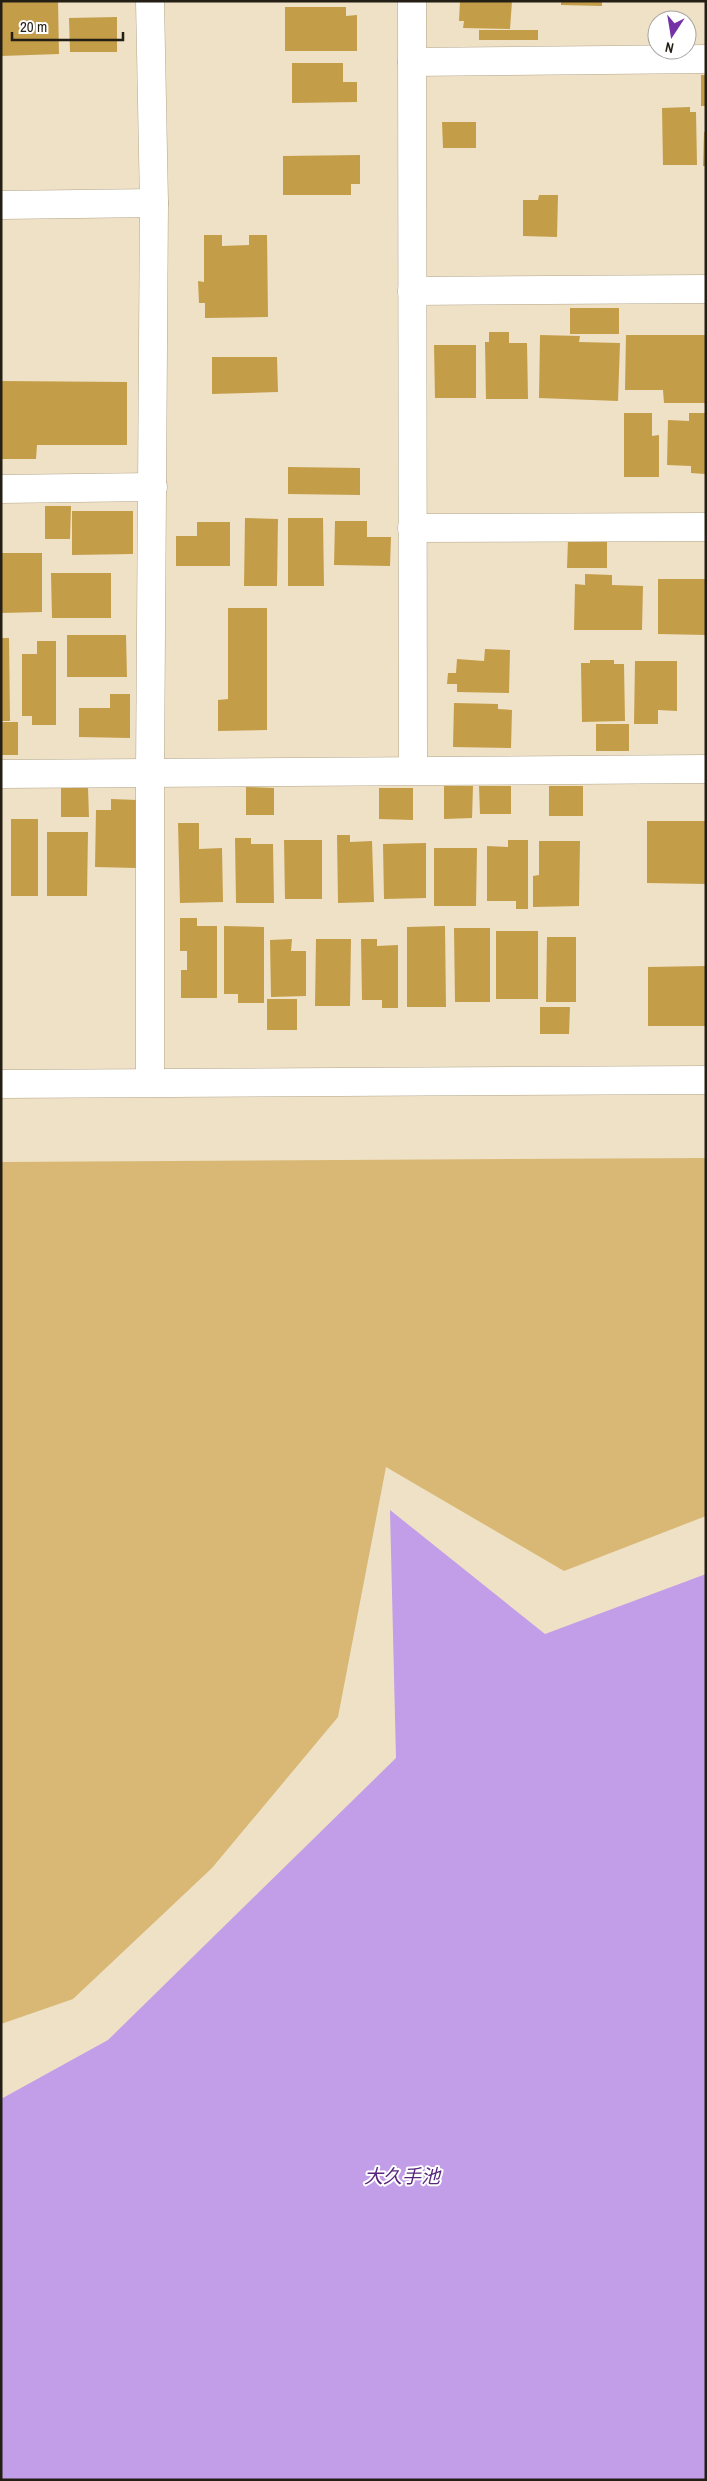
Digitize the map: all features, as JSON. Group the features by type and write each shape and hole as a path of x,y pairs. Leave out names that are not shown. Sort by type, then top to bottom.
{"street":[{"path":"150,1 154,203 150,1082"},
{"path":"412,1 413,770"},
{"path":"412,62 706,59"},
{"path":"1,205 154,203"},
{"path":"412,291 706,289"},
{"path":"1,489 153,487"},
{"path":"412,528 706,527"},
{"path":"1,774 706,769"},
{"path":"1,1084 706,1080"}],"shaded area":[{"path":"706,1158 706,1516 564,1571 386,1467 338,1717 212,1868 73,1999 1,2024 1,1162"}],"water":[{"name":"大久手池","path":"390,1510 545,1634 706,1574 706,2480 1,2480 1,2099 108,2040 396,1758"}],"building":[{"path":"1,1 58,1 59,54 1,56"},
{"path":"460,1 512,1 510,29 463,28 464,21 459,21"},
{"path":"561,1 602,1 602,6 561,5"},
{"path":"285,7 346,7 346,16 357,15 357,51 285,51"},
{"path":"117,17 117,52 70,52 69,18"},
{"path":"479,30 538,30 538,40 479,40"},
{"path":"292,63 343,63 343,82 357,82 357,102 292,103"},
{"path":"701,75 706,75 706,106 701,106"},
{"path":"690,107 690,112 696,112 697,165 663,165 662,108"},
{"path":"442,122 476,122 476,148 443,148"},
{"path":"704,132 706,132 706,166 703,166"},
{"path":"360,155 360,184 351,184 351,195 283,195 283,156"},
{"path":"539,195 558,195 557,237 523,236 523,200 538,200"},
{"path":"204,235 222,235 222,246 249,245 249,235 267,235 268,317 205,318 205,303 199,303 198,281 204,282"},
{"path":"570,308 619,308 619,334 570,334"},
{"path":"489,332 509,332 509,343 527,343 528,399 486,399 485,342 489,342"},
{"path":"540,335 580,336 579,342 620,343 618,401 539,398"},
{"path":"626,335 706,335 706,403 664,403 663,390 625,390"},
{"path":"434,345 476,345 476,398 435,398"},
{"path":"212,357 277,357 278,392 212,394"},
{"path":"1,381 127,382 127,445 37,445 36,459 1,459"},
{"path":"624,413 652,413 652,436 659,435 659,477 624,477"},
{"path":"689,413 706,413 705,474 691,473 691,466 667,465 668,420 689,421"},
{"path":"288,467 360,468 360,495 288,494"},
{"path":"45,506 71,506 70,539 45,539"},
{"path":"72,511 133,511 133,554 72,555"},
{"path":"245,518 278,519 277,586 244,586"},
{"path":"288,518 323,518 324,586 288,586"},
{"path":"335,521 367,521 367,537 391,537 390,566 334,565"},
{"path":"197,522 230,522 230,566 176,566 176,536 197,536"},
{"path":"568,540 607,541 607,568 567,568"},
{"path":"1,553 42,553 42,612 1,613"},
{"path":"51,573 111,573 111,618 52,618"},
{"path":"585,574 612,575 612,585 643,586 642,630 574,630 575,584 585,585"},
{"path":"658,579 706,579 706,635 658,634"},
{"path":"228,608 267,608 267,730 218,731 218,700 228,699"},
{"path":"67,635 126,635 127,677 67,677"},
{"path":"1,638 9,638 10,721 1,721"},
{"path":"37,641 56,641 56,725 32,725 32,716 22,716 22,654 37,654"},
{"path":"485,649 510,650 509,693 457,692 457,684 447,684 448,673 456,673 457,659 484,661"},
{"path":"590,660 614,660 614,664 624,664 625,721 582,722 581,663 590,663"},
{"path":"635,661 677,661 677,711 658,710 658,724 634,724"},
{"path":"110,694 130,694 130,738 79,737 79,708 110,708"},
{"path":"454,703 498,704 498,709 512,710 511,748 453,747"},
{"path":"1,722 18,722 18,755 1,755"},
{"path":"596,724 629,724 629,751 596,751"},
{"path":"444,786 473,786 472,818 444,819"},
{"path":"479,786 511,786 511,814 480,814"},
{"path":"549,786 583,786 583,816 549,816"},
{"path":"246,787 274,788 274,815 246,815"},
{"path":"61,788 88,788 89,817 61,817"},
{"path":"379,788 413,788 413,820 379,819"},
{"path":"111,799 137,800 136,868 95,867 96,810 111,810"},
{"path":"11,819 38,819 38,896 11,896"},
{"path":"647,821 706,821 706,884 647,883"},
{"path":"178,823 199,823 199,849 222,848 223,902 180,903"},
{"path":"47,832 88,832 87,896 47,896"},
{"path":"337,835 350,835 350,842 372,841 374,902 338,903"},
{"path":"235,838 251,838 251,844 273,844 274,903 236,903"},
{"path":"284,840 322,840 322,899 285,899"},
{"path":"508,840 528,840 528,909 516,909 516,901 487,901 487,846 508,847"},
{"path":"539,841 580,841 579,906 533,907 533,876 539,875"},
{"path":"426,843 426,898 384,899 383,844"},
{"path":"434,848 477,848 476,906 434,906"},
{"path":"180,918 197,918 197,926 217,926 217,998 181,998 181,970 187,970 187,951 180,951"},
{"path":"224,926 264,927 264,1003 238,1003 238,994 224,994"},
{"path":"445,926 446,1007 407,1007 407,927"},
{"path":"454,928 490,928 490,1002 455,1002"},
{"path":"496,931 538,931 538,999 496,999"},
{"path":"547,937 576,937 576,1002 546,1002"},
{"path":"292,939 291,951 306,951 306,996 271,997 270,940"},
{"path":"316,939 351,939 350,1006 315,1006"},
{"path":"361,939 377,939 377,946 398,945 398,1008 382,1008 382,1000 362,1000"},
{"path":"706,966 706,1026 648,1026 648,967"},
{"path":"267,999 297,999 297,1030 267,1030"},
{"path":"540,1007 570,1007 569,1034 540,1034"}]}
